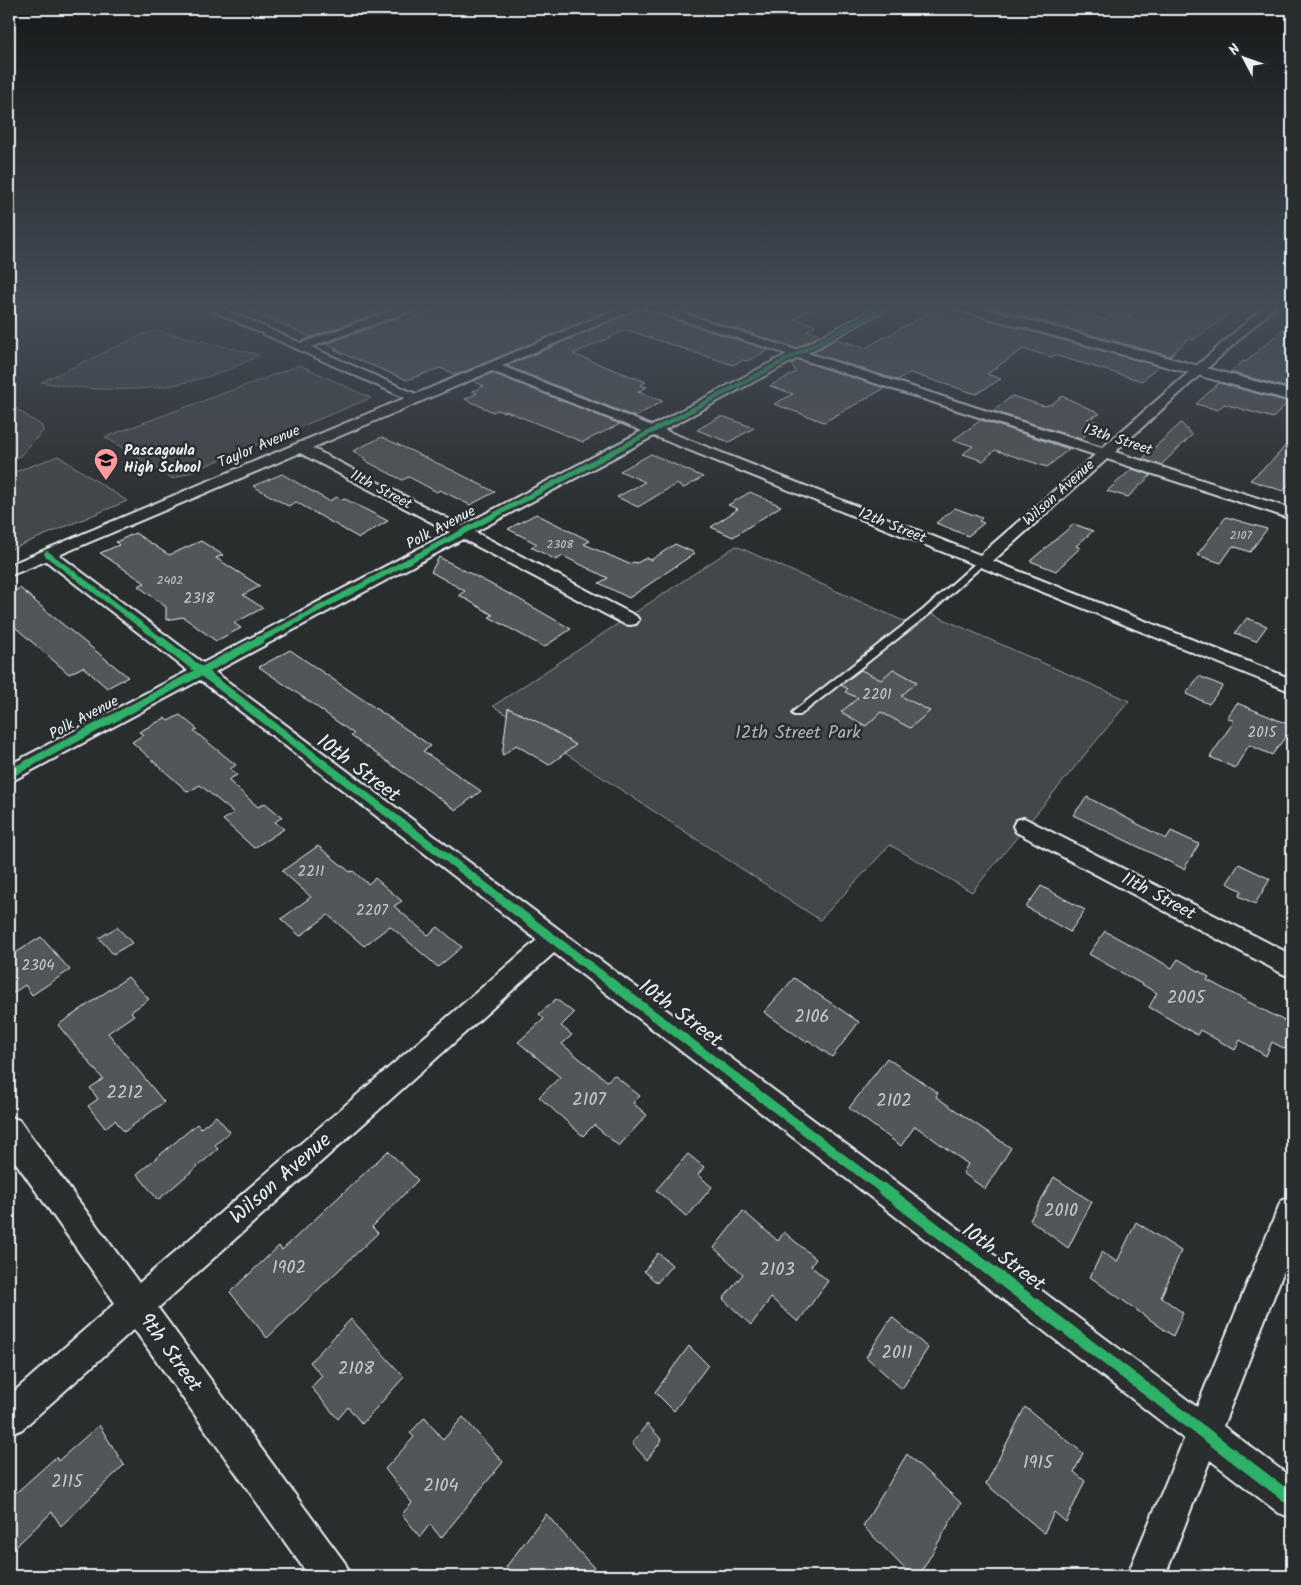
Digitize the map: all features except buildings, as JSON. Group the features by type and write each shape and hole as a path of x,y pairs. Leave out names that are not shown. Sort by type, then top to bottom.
{"street":[{"path":"374,380 415,398"},
{"name":"Taylor Avenue","path":"9,571 458,380"},
{"name":"12th Street","path":"526,380 1292,686"},
{"name":"Polk Avenue","path":"9,774 748,380"},
{"name":"13th Street","path":"878,380 1292,514"},
{"name":"Wilson Avenue","path":"982,562 1188,380"},
{"path":"1235,380 1292,396"},
{"name":"11th Street","path":"300,448 630,620"},
{"name":"10th Street","path":"47,554 1292,1500"},
{"name":"11th Street","path":"1024,826 1292,967"},
{"name":"Wilson Avenue","path":"9,1418 553,940"},
{"name":"9th Street","path":"9,1130 332,1576"},
{"path":"1146,1576 1292,1212"}],"lane":[{"path":"797,713 926,612 982,562"}],"green space":[{"path":"45,380 194,380 153,388 124,389 96,389 41,382"},
{"path":"259,380 332,380 371,398 173,479 105,437"},
{"path":"9,404 42,426 43,431 21,455 9,463"},
{"path":"58,456 127,501 9,550 9,474"},
{"name":"12th Street Park","path":"736,546 917,627 932,614 1129,701 972,892 890,845 820,920 493,706"}],"cycle path":[{"path":"9,774 748,380"},
{"path":"47,554 1292,1500"}],"place":[{"name":"Pascagoula High School","path":"106,481"}]}
